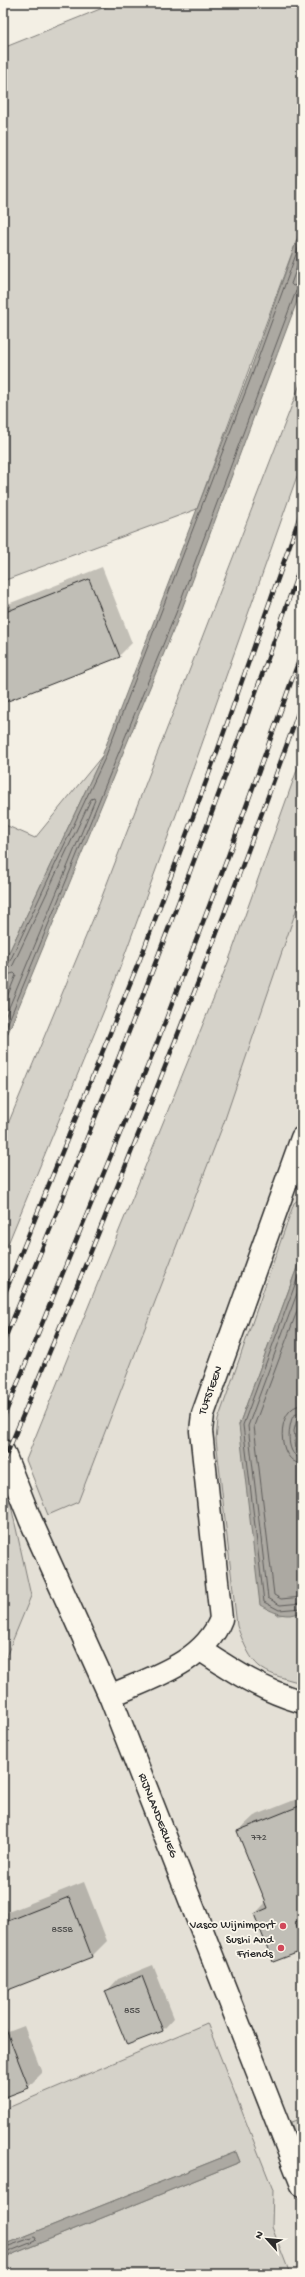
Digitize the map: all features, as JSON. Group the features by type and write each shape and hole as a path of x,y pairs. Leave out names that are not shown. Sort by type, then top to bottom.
{"street":[{"name":"TUFSTEEN","path":"110,1696 168,1670 201,1650 215,1634 221,1620 201,1431 203,1414 302,1138"},
{"name":"RIJNLANDERWEG","path":"3,1451 30,1519 110,1696 302,2185"},
{"path":"201,1650 242,1677 272,1693 299,1701"}],"shaded area":[{"path":"115,3 302,3 302,226 197,509 3,581 3,48"},
{"path":"302,379 302,462 198,755 107,1003 3,1256 3,1136 96,912"},
{"path":"3,588 12,611 3,615"},
{"path":"102,756 3,965 3,824 35,838"},
{"path":"302,756 302,893 223,1125 78,1502 48,1515 26,1460 229,960"},
{"path":"302,783 302,2274 3,2274 3,1557 26,1504"},
{"path":"302,1197 302,1254 239,1425 277,1615 298,1613 302,1628 302,1683 276,1675 259,1666 253,1660 248,1651 237,1626 216,1439 218,1420 294,1203"},
{"path":"10,1501 31,1596 3,1664 3,1518"},
{"path":"207,2023 273,2190 272,2227 290,2274 3,2274 3,2258 240,2162 236,2152 3,2245 3,2110"},
{"path":"302,2118 302,2155 291,2122"}],"water":[{"path":"302,226 302,288 180,614 3,1045 3,965 102,756 249,374"},
{"path":"302,1254 302,1413 298,1431 302,1462 302,1611 297,1614 286,1615 280,1614 260,1605 239,1425"},
{"path":"236,2152 240,2162 3,2258 3,2245"}],"building":[{"path":"89,579 120,657 3,703 3,613"},
{"path":"302,1805 302,1919 295,1922 302,1940 302,1951 273,1962 254,1914 268,1908 237,1831"},
{"path":"69,1897 92,1957 3,1992 3,1923"},
{"path":"142,1976 163,2031 127,2045 105,1991"},
{"path":"3,2027 5,2027 29,2088 3,2098"}],"railway":[{"path":"3,1298 144,949 217,752 302,510"},
{"path":"3,1343 121,1052 232,759 302,562"},
{"path":"3,1419 157,1043 227,859 302,652"},
{"path":"3,1463 82,1274 158,1085 232,894 302,702"}],"place":[{"name":"Vasco Wijnimport","path":"283,1926"},
{"name":"Sushi And Friends","path":"281,1948"}]}
